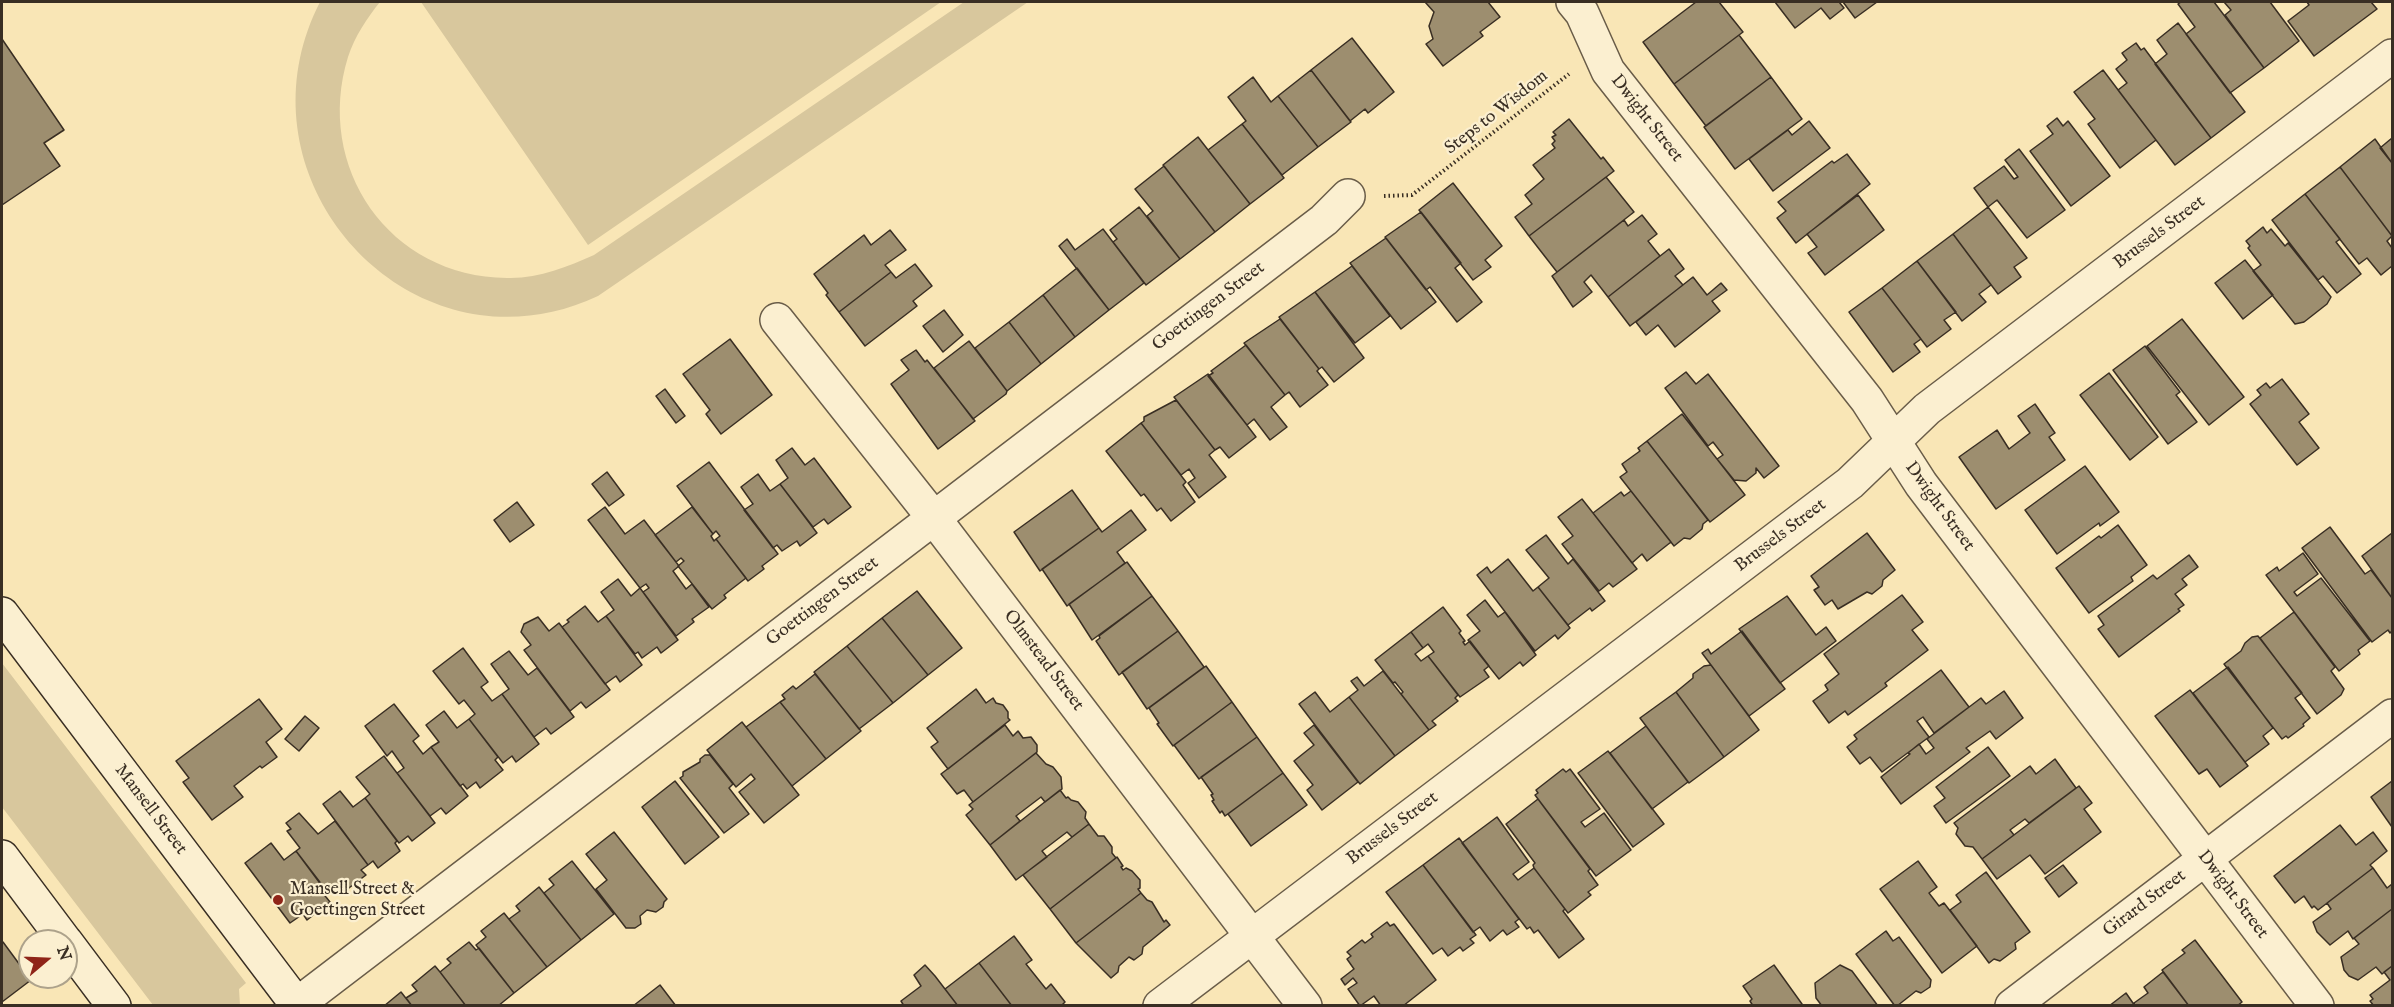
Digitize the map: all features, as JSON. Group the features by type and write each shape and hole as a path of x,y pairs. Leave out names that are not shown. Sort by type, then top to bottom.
{"street":[{"name":"Dwight Street","path":"1584,5 1608,71 1867,400 1921,484 2317,1005"},
{"name":"Brussels Street","path":"1160,1005 1850,483 1927,409 2392,56"},
{"name":"Goettingen Street","path":"297,1005 1314,227 1348,196"},
{"name":"Olmstead Street","path":"777,320 933,518 1305,1005"},
{"name":"Mansell Street","path":"2,614 297,1005"},
{"name":"Girard Street","path":"2012,1005 2392,716"},
{"path":"2,857 55,929"},
{"path":"78,959 114,1005"}],"path":[{"name":"Steps to Wisdom","path":"1412,195 1599,51"}],"shaded area":[{"path":"320,2 380,2 370,14 351,49 340,98 342,138 352,175 370,208 396,237 428,259 465,273 519,278 563,268 594,255 964,2 1028,2 598,296 529,316 464,312 404,288 355,249 319,197 299,136 298,70"},
{"path":"421,2 941,2 588,245"},
{"path":"2,663 246,983 239,989 240,1005 153,1005 2,807"}],"building":[{"path":"1425,2 1488,2 1500,17 1480,32 1483,36 1443,66 1426,44 1433,39 1429,26 1434,12"},
{"path":"1696,2 1719,2 1743,32 1674,84 1643,42"},
{"path":"1775,2 1839,2 1844,8 1830,19 1821,8 1795,28"},
{"path":"1843,2 1877,2 1855,18"},
{"path":"2181,2 2214,2 2264,68 2230,93 2186,34 2195,27 2178,4"},
{"path":"2224,2 2270,2 2299,41 2264,68 2225,15 2231,10"},
{"path":"2307,2 2371,2 2377,9 2314,56 2288,21 2309,5"},
{"path":"2178,23 2245,112 2211,138 2155,64 2167,54 2157,40"},
{"path":"1739,35 1771,77 1706,126 1674,84"},
{"path":"1352,38 1394,92 1368,113 1365,109 1350,121 1311,70"},
{"path":"2,39 64,130 44,143 60,166 2,205"},
{"path":"2136,43 2141,50 2144,48 2211,138 2175,165 2118,90 2127,83 2116,69 2127,60 2122,53"},
{"path":"1311,70 1351,122 1318,147 1278,96"},
{"path":"2103,70 2156,140 2120,168 2088,124 2095,119 2074,92"},
{"path":"1253,77 1271,102 1278,96 1318,147 1282,175 1242,124 1246,121 1228,97"},
{"path":"1771,77 1802,119 1735,169 1704,127"},
{"path":"2057,118 2063,126 2068,121 2110,176 2071,206 2030,151 2053,134 2047,126"},
{"path":"1569,119 1601,159 1603,157 1614,171 1529,236 1515,217 1532,204 1525,195 1544,179 1533,165 1555,148 1552,144 1555,141 1552,137 1556,135 1553,132"},
{"path":"1809,121 1830,148 1773,191 1749,159 1788,130 1792,135"},
{"path":"1242,124 1284,178 1250,204 1208,150"},
{"path":"1198,137 1250,204 1215,232 1163,165"},
{"path":"2392,138 2392,163 2380,148"},
{"path":"2375,139 2392,163 2392,236 2340,167"},
{"path":"2019,149 2065,210 2027,238 1997,200 1988,207 1974,188 2004,166 2014,179 2018,177 2005,160"},
{"path":"1847,154 1870,184 1796,243 1777,218 1786,211 1778,202 1832,161 1834,163"},
{"path":"1164,166 1215,232 1180,259 1147,216 1153,211 1135,189"},
{"path":"2340,167 2392,236 2387,241 2392,248 2392,266 2381,275 2367,258 2359,264 2305,194"},
{"path":"1606,177 1634,212 1557,272 1529,236"},
{"path":"1453,183 1502,246 1485,260 1491,267 1473,280 1419,210"},
{"path":"2305,194 2340,239 2336,242 2361,274 2337,293 2323,276 2318,280 2272,220"},
{"path":"1858,195 1884,230 1825,275 1808,253 1817,247 1807,234"},
{"path":"1139,207 1180,259 1146,285 1113,242 1117,239 1110,230"},
{"path":"1988,207 2027,258 2014,267 2021,277 1998,294 1953,234"},
{"path":"1421,212 1461,263 1455,268 1482,302 1457,322 1430,287 1426,290 1385,237"},
{"path":"1642,215 1657,234 1648,241 1660,256 1608,297 1591,275 1584,282 1592,292 1573,307 1552,276 1624,220 1628,226"},
{"path":"2263,227 2267,233 2271,229 2285,246 2288,243 2331,297 2327,304 2304,322 2295,324 2253,271 2261,265 2248,248 2250,246 2246,241"},
{"path":"1103,229 1144,283 1109,310 1059,246 1067,239 1075,250"},
{"path":"890,230 906,250 885,265 891,272 839,312 814,274 864,235 871,245"},
{"path":"1953,234 1991,285 1979,294 1986,302 1962,321 1917,261"},
{"path":"1386,238 1436,302 1401,329 1350,263"},
{"path":"1669,249 1684,269 1675,276 1683,285 1630,326 1608,297"},
{"path":"2245,260 2273,295 2243,319 2215,283"},
{"path":"1917,261 1956,312 1944,320 1951,329 1927,347 1882,288"},
{"path":"915,264 932,286 913,301 917,306 865,346 839,312 891,272 896,278"},
{"path":"1352,266 1390,316 1355,343 1315,292"},
{"path":"1077,268 1109,310 1075,337 1043,295"},
{"path":"1693,277 1707,295 1721,283 1727,290 1712,301 1720,311 1675,347 1658,325 1646,335 1636,322"},
{"path":"1882,288 1921,339 1914,344 1920,352 1893,372 1849,312"},
{"path":"1315,292 1364,358 1334,382 1322,367 1319,369 1279,317"},
{"path":"1043,295 1075,337 1041,364 1009,322"},
{"path":"944,310 963,335 943,352 923,326"},
{"path":"1280,319 1319,369 1317,371 1328,385 1300,407 1289,392 1285,395 1244,343"},
{"path":"2182,319 2244,397 2209,425 2147,346"},
{"path":"1009,322 1041,364 1007,391 975,348"},
{"path":"730,339 772,395 721,434 706,414 710,410 683,374"},
{"path":"969,341 1007,391 973,419 934,368"},
{"path":"1246,345 1285,395 1271,407 1287,427 1270,440 1254,419 1247,425 1208,376 1213,373 1211,371"},
{"path":"2145,346 2180,392 2176,395 2197,422 2168,444 2113,370"},
{"path":"916,350 925,362 927,360 975,421 938,449 891,384 909,370 901,360"},
{"path":"1686,372 1696,384 1708,374 1779,466 1764,478 1756,468 1756,473 1746,481 1734,480 1717,459 1723,455 1713,442 1708,446 1665,388"},
{"path":"2109,373 2158,437 2130,460 2080,395"},
{"path":"1208,374 1256,437 1229,458 1220,447 1215,450 1174,397"},
{"path":"2282,379 2309,414 2299,422 2319,448 2297,465 2250,404 2261,395 2257,390 2266,383 2270,388"},
{"path":"665,389 685,416 676,423 656,396"},
{"path":"1176,400 1215,450 1209,455 1226,477 1199,498 1188,483 1195,478 1189,469 1181,475 1141,423 1144,417"},
{"path":"2035,404 2055,433 2049,437 2065,460 1996,509 1959,457 1997,430 2009,449 2030,433 2018,416"},
{"path":"1682,414 1745,495 1710,522 1647,441"},
{"path":"1141,423 1186,482 1183,485 1195,502 1171,521 1161,508 1157,511 1144,494 1141,496 1106,451"},
{"path":"1647,441 1708,520 1703,524 1702,529 1690,539 1684,538 1674,546 1620,477 1627,472 1622,464 1640,451 1638,448"},
{"path":"792,448 805,465 814,458 851,507 828,524 824,519 813,527 780,484 788,478 776,460"},
{"path":"709,462 778,554 748,581 716,539 720,536 716,531 713,534 677,486"},
{"path":"2085,466 2119,512 2100,526 2099,523 2057,554 2025,510"},
{"path":"607,472 624,495 609,506 592,484"},
{"path":"758,474 770,491 780,484 817,533 800,546 797,541 782,551 777,545 773,548 744,510 753,504 741,487"},
{"path":"1072,490 1099,528 1040,571 1014,532"},
{"path":"1631,491 1671,542 1647,561 1642,554 1632,563 1593,513 1621,492 1624,496"},
{"path":"1582,499 1637,569 1613,587 1609,583 1599,591 1562,544 1573,536 1558,517"},
{"path":"517,502 534,525 510,542 494,520"},
{"path":"605,507 625,534 644,520 679,566 673,571 686,589 692,584 709,607 692,619 694,622 676,636 643,592 649,588 646,584 640,588 588,520"},
{"path":"692,507 713,534 711,536 714,541 716,539 746,578 724,595 726,598 712,609 678,566 684,561 681,558 676,562 655,535"},
{"path":"1131,510 1146,530 1117,552 1125,563 1067,606 1042,569 1099,528 1102,532"},
{"path":"2118,525 2147,565 2131,577 2133,581 2089,613 2056,568"},
{"path":"2330,527 2365,574 2371,570 2392,598 2392,631 2390,633 2388,630 2372,642 2302,548"},
{"path":"1867,533 1895,570 1872,594 1867,592 1838,609 1832,600 1825,605 1814,590 1819,587 1811,576"},
{"path":"2392,533 2392,598 2362,556"},
{"path":"1546,535 1568,564 1573,559 1605,601 1592,611 1590,608 1568,625 1538,587 1549,578 1526,550"},
{"path":"2303,553 2318,574 2294,592 2297,596 2321,578 2370,641 2358,650 2360,654 2339,671 2266,575 2277,567 2279,571"},
{"path":"2189,555 2198,567 2182,579 2187,585 2175,594 2184,605 2178,609 2180,611 2119,657 2098,629 2104,625 2098,616 2153,575 2157,579"},
{"path":"1508,559 1533,591 1538,587 1570,628 1558,639 1555,635 1535,651 1477,575 1487,567 1491,573"},
{"path":"1127,562 1152,596 1092,640 1069,604"},
{"path":"618,579 631,596 640,588 678,640 661,653 657,647 642,658 638,652 635,654 606,616 614,610 601,592"},
{"path":"917,591 962,648 928,675 882,618"},
{"path":"1902,595 1923,622 1912,630 1928,650 1885,683 1887,686 1848,715 1845,711 1829,723 1813,701 1828,690 1825,685 1839,674 1824,654"},
{"path":"1152,596 1178,631 1119,675 1096,641 1100,638 1099,636"},
{"path":"1787,596 1816,635 1826,627 1836,641 1780,683 1739,629"},
{"path":"1485,600 1498,617 1505,612 1536,655 1523,666 1520,662 1499,679 1468,640 1480,631 1467,615"},
{"path":"585,606 598,622 606,616 642,665 620,682 616,676 605,684 562,627"},
{"path":"1443,607 1461,631 1459,633 1465,645 1470,641 1489,666 1484,670 1489,677 1460,697 1428,656 1434,652 1428,644 1423,648 1411,632"},
{"path":"2294,612 2335,667 2331,671 2344,689 2341,695 2317,714 2260,638"},
{"path":"538,617 549,631 559,623 610,690 586,708 581,702 570,711 524,650 531,645 521,632 524,624"},
{"path":"882,618 928,675 893,703 847,646"},
{"path":"1178,631 1204,667 1147,709 1122,672"},
{"path":"1742,631 1785,689 1749,716 1702,653 1708,649 1711,654"},
{"path":"1411,632 1423,648 1415,654 1421,661 1428,656 1458,695 1455,698 1458,701 1432,721 1436,725 1429,730 1401,694 1403,692 1375,660"},
{"path":"2258,636 2302,693 2295,698 2310,718 2303,724 2304,726 2288,738 2286,736 2282,739 2224,664 2241,651 2252,637"},
{"path":"847,646 893,703 859,729 814,672"},
{"path":"463,648 488,682 481,687 492,701 502,694 539,744 516,762 512,756 503,763 469,719 475,714 464,700 459,704 433,671"},
{"path":"509,651 528,675 537,668 574,717 551,734 546,728 534,737 502,694 509,689 491,664"},
{"path":"1711,665 1759,730 1724,757 1676,692 1693,678 1693,674 1704,666"},
{"path":"1206,666 1232,702 1173,746 1149,708"},
{"path":"2228,667 2273,728 2263,736 2269,744 2245,762 2193,693"},
{"path":"1941,670 1969,707 1934,733 1923,717 1917,721 1929,737 1882,772 1870,757 1860,764 1847,747 1857,739 1854,735"},
{"path":"1383,671 1429,730 1395,756 1349,697 1358,690 1351,681 1357,677 1364,686"},
{"path":"815,674 861,731 826,759 780,702 785,699 782,695 793,686 796,689"},
{"path":"976,689 986,703 993,698 996,703 1003,705 1010,720 948,769 931,747 938,742 927,728"},
{"path":"2190,690 2248,766 2220,787 2207,769 2199,774 2155,716"},
{"path":"2004,691 2023,718 1996,739 1990,731 1966,748 1970,752 1901,804 1881,777 1919,744 1926,754 1934,748 1927,739 1981,698 1986,704"},
{"path":"1315,692 1330,712 1349,697 1395,756 1360,784 1299,704"},
{"path":"1676,692 1724,757 1689,783 1640,718"},
{"path":"259,699 282,729 266,742 277,757 262,768 260,766 234,786 243,797 212,820 183,782 189,778 176,761"},
{"path":"780,702 826,759 792,786 746,727"},
{"path":"1232,702 1257,737 1199,779 1174,745"},
{"path":"394,704 419,736 413,741 423,754 431,747 468,796 446,814 441,808 430,816 397,773 404,768 392,751 387,756 365,726"},
{"path":"444,711 457,728 469,719 498,757 495,760 503,770 480,788 476,782 467,789 463,784 460,786 431,747 439,742 426,725"},
{"path":"305,716 319,728 299,751 285,739"},
{"path":"742,722 799,795 764,823 739,792 755,779 751,774 736,787 707,750"},
{"path":"1005,725 1013,736 1018,731 1023,738 1031,737 1037,745 1037,752 973,802 964,790 957,794 941,774"},
{"path":"1314,725 1358,782 1322,810 1307,790 1313,785 1294,761 1314,745 1304,733"},
{"path":"1646,726 1688,782 1652,809 1610,753"},
{"path":"1257,737 1283,773 1225,816 1222,811 1220,813 1212,801 1214,800 1211,795 1213,794 1201,777"},
{"path":"1988,747 2010,776 1946,823 1934,806 1945,798 1936,787"},
{"path":"1608,751 1664,824 1633,847 1578,773"},
{"path":"1036,753 1061,777 1062,789 1045,802 1041,797 1016,816 1020,821 990,845 966,815 973,809 969,805"},
{"path":"705,755 710,755 733,784 729,788 749,814 724,833 680,778 683,772 700,762"},
{"path":"384,756 435,823 412,841 408,836 399,843 365,798 370,794 356,777"},
{"path":"2055,759 2076,788 2029,823 2025,819 2010,830 2014,835 1982,859 1973,847 1965,846 1956,834 1958,828 1954,823 2030,766 2036,774"},
{"path":"1563,769 1566,772 1570,769 1600,809 1581,822 1585,827 1604,813 1631,850 1596,876 1535,795 1538,793 1536,790"},
{"path":"1283,773 1307,805 1251,846 1228,814"},
{"path":"675,781 719,837 685,864 642,807"},
{"path":"2392,781 2392,827 2371,797"},
{"path":"2079,786 2092,803 2084,809 2101,832 2045,874 2030,855 1997,879 1982,859"},
{"path":"1060,790 1066,798 1078,802 1086,812 1085,818 1089,824 1072,837 1067,832 1042,851 1047,857 1016,880 990,845"},
{"path":"340,791 353,807 365,798 397,841 395,843 400,851 378,868 373,861 368,865 323,804"},
{"path":"1538,799 1590,869 1588,871 1598,885 1588,892 1591,895 1568,913 1534,868 1535,863 1506,824"},
{"path":"299,813 318,834 335,821 368,865 361,870 366,875 341,894 337,888 329,894 296,851 300,848 287,831 291,829 286,823"},
{"path":"1497,817 1529,862 1513,874 1518,880 1534,868 1584,939 1559,958 1538,930 1534,933 1530,927 1527,929 1462,843"},
{"path":"1089,824 1098,836 1104,836 1116,858 1050,909 1023,875"},
{"path":"2340,825 2356,845 2373,832 2387,851 2370,865 2373,868 2318,910 2314,906 2312,908 2304,896 2295,903 2274,876"},
{"path":"614,832 667,899 663,907 656,912 647,910 640,916 641,924 635,928 626,928 596,889 607,880 586,854"},
{"path":"1459,838 1519,919 1515,922 1519,927 1507,935 1503,930 1490,941 1480,927 1473,932 1423,865"},
{"path":"271,843 284,860 296,851 325,890 322,892 330,902 307,920 303,914 290,923 245,863"},
{"path":"1117,857 1123,870 1126,868 1132,871 1140,880 1138,889 1141,893 1076,943 1050,909"},
{"path":"572,861 614,914 581,940 544,893 554,885 549,879"},
{"path":"1918,861 1937,887 1929,893 1939,906 1944,903 1977,946 1942,973 1880,889"},
{"path":"1423,865 1476,935 1470,939 1474,943 1463,951 1460,947 1448,956 1442,948 1433,954 1386,892"},
{"path":"2063,865 2077,883 2059,897 2045,878"},
{"path":"2373,868 2387,888 2392,884 2392,909 2353,939 2348,931 2330,945 2317,932 2313,922 2331,909 2327,903"},
{"path":"1986,872 2030,932 2015,943 2016,949 2000,961 1994,959 1989,963 1950,910 1961,902 1956,895"},
{"path":"539,887 581,940 547,967 509,919 520,911 516,906"},
{"path":"1141,893 1152,902 1164,922 1166,920 1170,925 1143,947 1142,954 1134,960 1129,957 1111,978 1076,943"},
{"path":"2392,909 2392,966 2382,974 2376,967 2358,980 2349,976 2344,970 2341,957 2359,944 2354,938"},
{"path":"504,913 547,967 514,993 476,945 486,937 481,931"},
{"path":"1387,922 1390,926 1394,924 1436,980 1403,1006 1381,1006 1374,996 1360,1006 1348,989 1357,983 1353,978 1345,985 1341,979 1354,969 1347,959 1351,956 1347,952 1362,940 1365,943 1373,937 1371,934"},
{"path":"1886,931 1893,941 1899,937 1931,980 1930,987 1921,993 1916,991 1897,1006 1856,954"},
{"path":"1014,936 1032,960 1026,964 1046,989 1051,984 1065,1002 1061,1006 1012,1006 979,963"},
{"path":"2195,940 2242,1002 2237,1006 2189,1006 2162,970 2185,953 2182,950"},
{"path":"469,942 476,950 479,948 514,993 498,1006 466,1006 440,972 451,963 447,959"},
{"path":"2,943 18,962 19,989 2,1002"},
{"path":"979,963 1012,1006 958,1006 945,989"},
{"path":"925,965 958,1006 904,1006 901,1001 921,986 914,975"},
{"path":"1774,965 1802,1004 1800,1006 1753,1006 1750,1001 1752,999 1743,986"},
{"path":"1840,965 1852,971 1878,1006 1822,1006 1816,998 1815,983"},
{"path":"435,966 466,1006 412,1006 406,998 417,991 412,985"},
{"path":"2392,966 2392,1006 2374,1006 2370,1001 2373,999 2370,995 2390,980 2384,972"},
{"path":"2163,972 2189,1006 2135,1006 2134,1003 2148,993 2144,987"},
{"path":"660,985 676,1006 633,1006"},
{"path":"401,992 412,1006 384,1006"},
{"path":"2126,993 2135,1006 2109,1006"}],"place":[{"name":"Mansell Street & Goettingen Street","path":"278,900"}]}
